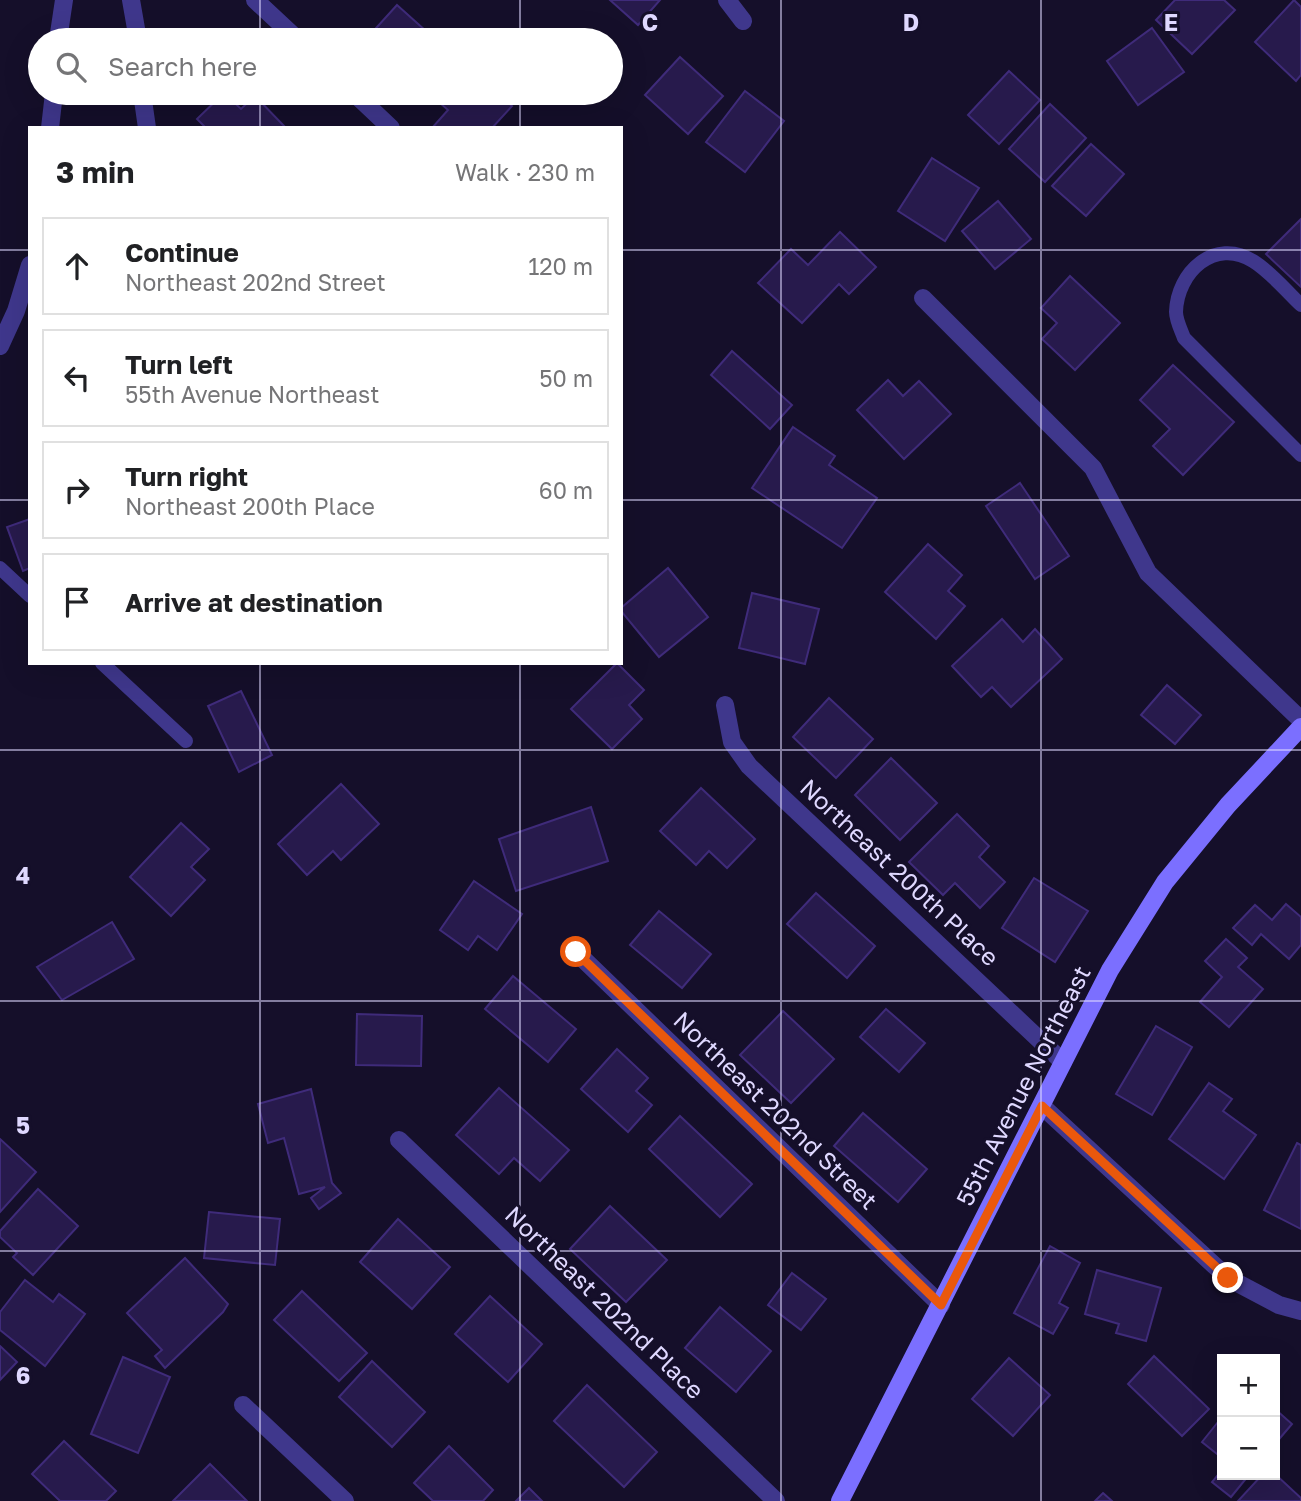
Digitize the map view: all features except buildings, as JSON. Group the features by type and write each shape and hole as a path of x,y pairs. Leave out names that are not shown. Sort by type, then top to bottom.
{"main road":[{"name":"55th Avenue Northeast","path":"840,1501 1110,970 1165,882 1228,805 1301,727"}],"street":[{"path":"60,28 64,0"},
{"path":"131,0 136,28"},
{"path":"255,0 285,28"},
{"path":"727,0 743,21"},
{"path":"50,126 53,105"},
{"path":"144,105 147,126"},
{"path":"367,105 389,126"},
{"path":"0,346 16,311 28,272"},
{"path":"923,298 1093,468 1148,573 1301,720"},
{"name":"Northeast 200th Place","path":"724,705 732,742 749,766 1063,1062"},
{"name":"Northeast 202nd Street","path":"576,952 941,1305"},
{"path":"1042,1106 1228,1278 1279,1305 1301,1311"},
{"name":"Northeast 202nd Place","path":"399,1140 776,1501"},
{"path":"243,1405 345,1501"}],"lane":[{"path":"1301,305 1253,260 1229,253 1202,260 1184,280 1176,313 1184,338 1301,455"},
{"path":"0,568 28,594"},
{"path":"104,665 186,741"}],"route":[{"path":"576,952 941,1305 1042,1106 1228,1278"}]}
